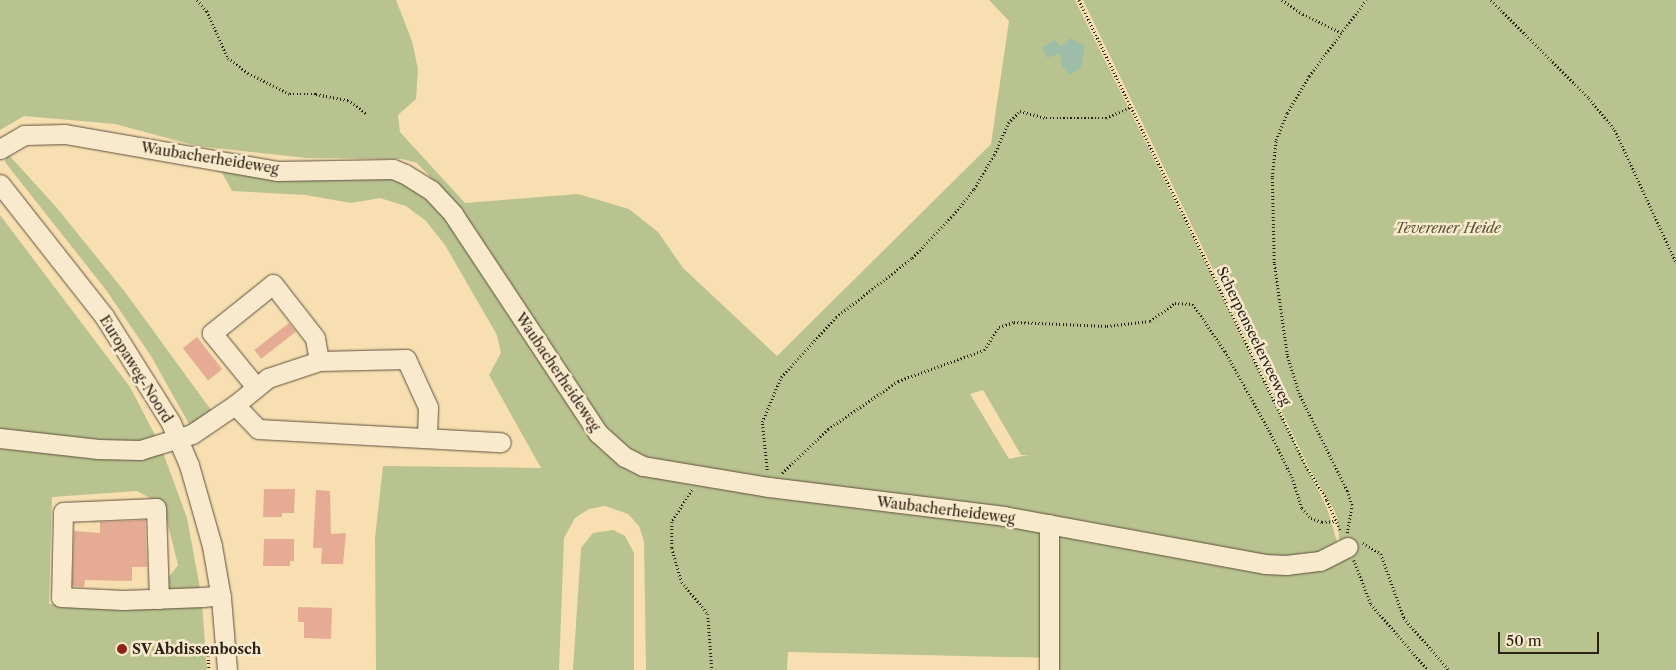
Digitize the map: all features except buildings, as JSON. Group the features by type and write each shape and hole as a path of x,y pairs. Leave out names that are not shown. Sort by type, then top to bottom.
{"street":[{"name":"Waubacherheideweg","path":"0,149 24,135 65,134 277,171 393,169 405,174 431,190 452,214 598,433 625,457 643,466 768,487 1049,524 1265,564 1286,566 1320,561 1348,546"},
{"name":"Europaweg-Noord","path":"0,184 104,316 185,436 204,510 221,595 227,670"},
{"path":"256,387 212,333 273,284 315,338 319,361"},
{"path":"0,438 132,451 185,436 235,405 268,378 319,361 406,359 428,407 427,438"},
{"path":"235,405 258,430 501,442"},
{"path":"159,598 156,508 63,512 61,597 159,598 221,595"},
{"path":"1049,524 1049,670"}],"path":[{"path":"197,0 207,11 228,58 248,73 290,94 316,94 348,100 367,114"},
{"name":"Scherpenseelerveeweg","path":"1079,0 1306,466 1336,521 1371,604 1428,670"},
{"path":"1282,0 1303,14 1342,33"},
{"path":"1366,0 1309,76 1287,113 1276,140 1272,214 1278,303 1286,355 1299,394 1339,470 1352,505 1346,528 1348,546 1356,542 1366,543 1381,554 1404,618 1449,670"},
{"path":"1491,0 1589,98 1615,130 1676,262"},
{"path":"768,487 762,422 781,377 836,317 912,258 953,215 974,189 994,155 1008,123 1020,111 1046,118 1106,118 1131,107"},
{"path":"768,487 836,423 898,380 960,356 984,350 999,327 1014,322 1107,326 1150,321 1175,303 1193,304 1225,351 1287,465 1305,513 1322,522 1336,521"},
{"path":"704,476 672,522 672,548 682,582 708,614 712,670"}],"green space":[{"name":"Teverener Heide","path":"0,0 396,0 412,41 418,69 416,99 398,115 400,132 465,203 578,194 629,209 658,232 683,268 777,356 991,144 1009,21 989,0 1075,0 1327,508 1341,555 1337,517 1333,508 1309,468 1083,0 1676,0 1676,670 1056,670 1055,658 788,652 787,670 646,670 644,541 639,526 628,514 605,506 589,509 575,518 564,538 559,670 376,670 375,538 383,466 541,468 489,375 501,353 497,335 445,245 426,221 406,206 380,198 351,203 306,195 232,191 220,169 401,179 413,183 447,216 465,213 417,163 402,159 306,158 197,146 115,124 24,116 0,130","holes":["1084,46 1083,49 1062,66 1059,54","983,390 1021,455 1028,455 1009,459 970,394"]},
{"path":"8,154 57,208 125,292 211,410 200,421 189,424 151,356 106,290 5,162"},
{"path":"0,215 130,387 156,437 149,444 0,434"},
{"path":"161,447 187,518 200,588 167,589 166,581 178,565 163,505 137,491 52,497 49,604 202,604 207,670 0,670 0,449 52,452"},
{"path":"613,530 625,536 634,553 634,670 573,670 581,548 593,533"}],"shaded area":[{"path":"1070,38 1085,46 1081,67 1070,75 1062,66 1059,54 1047,58 1042,48 1055,40 1061,46"}],"place":[{"name":"SV Abdissenbosch","path":"122,649"}]}
